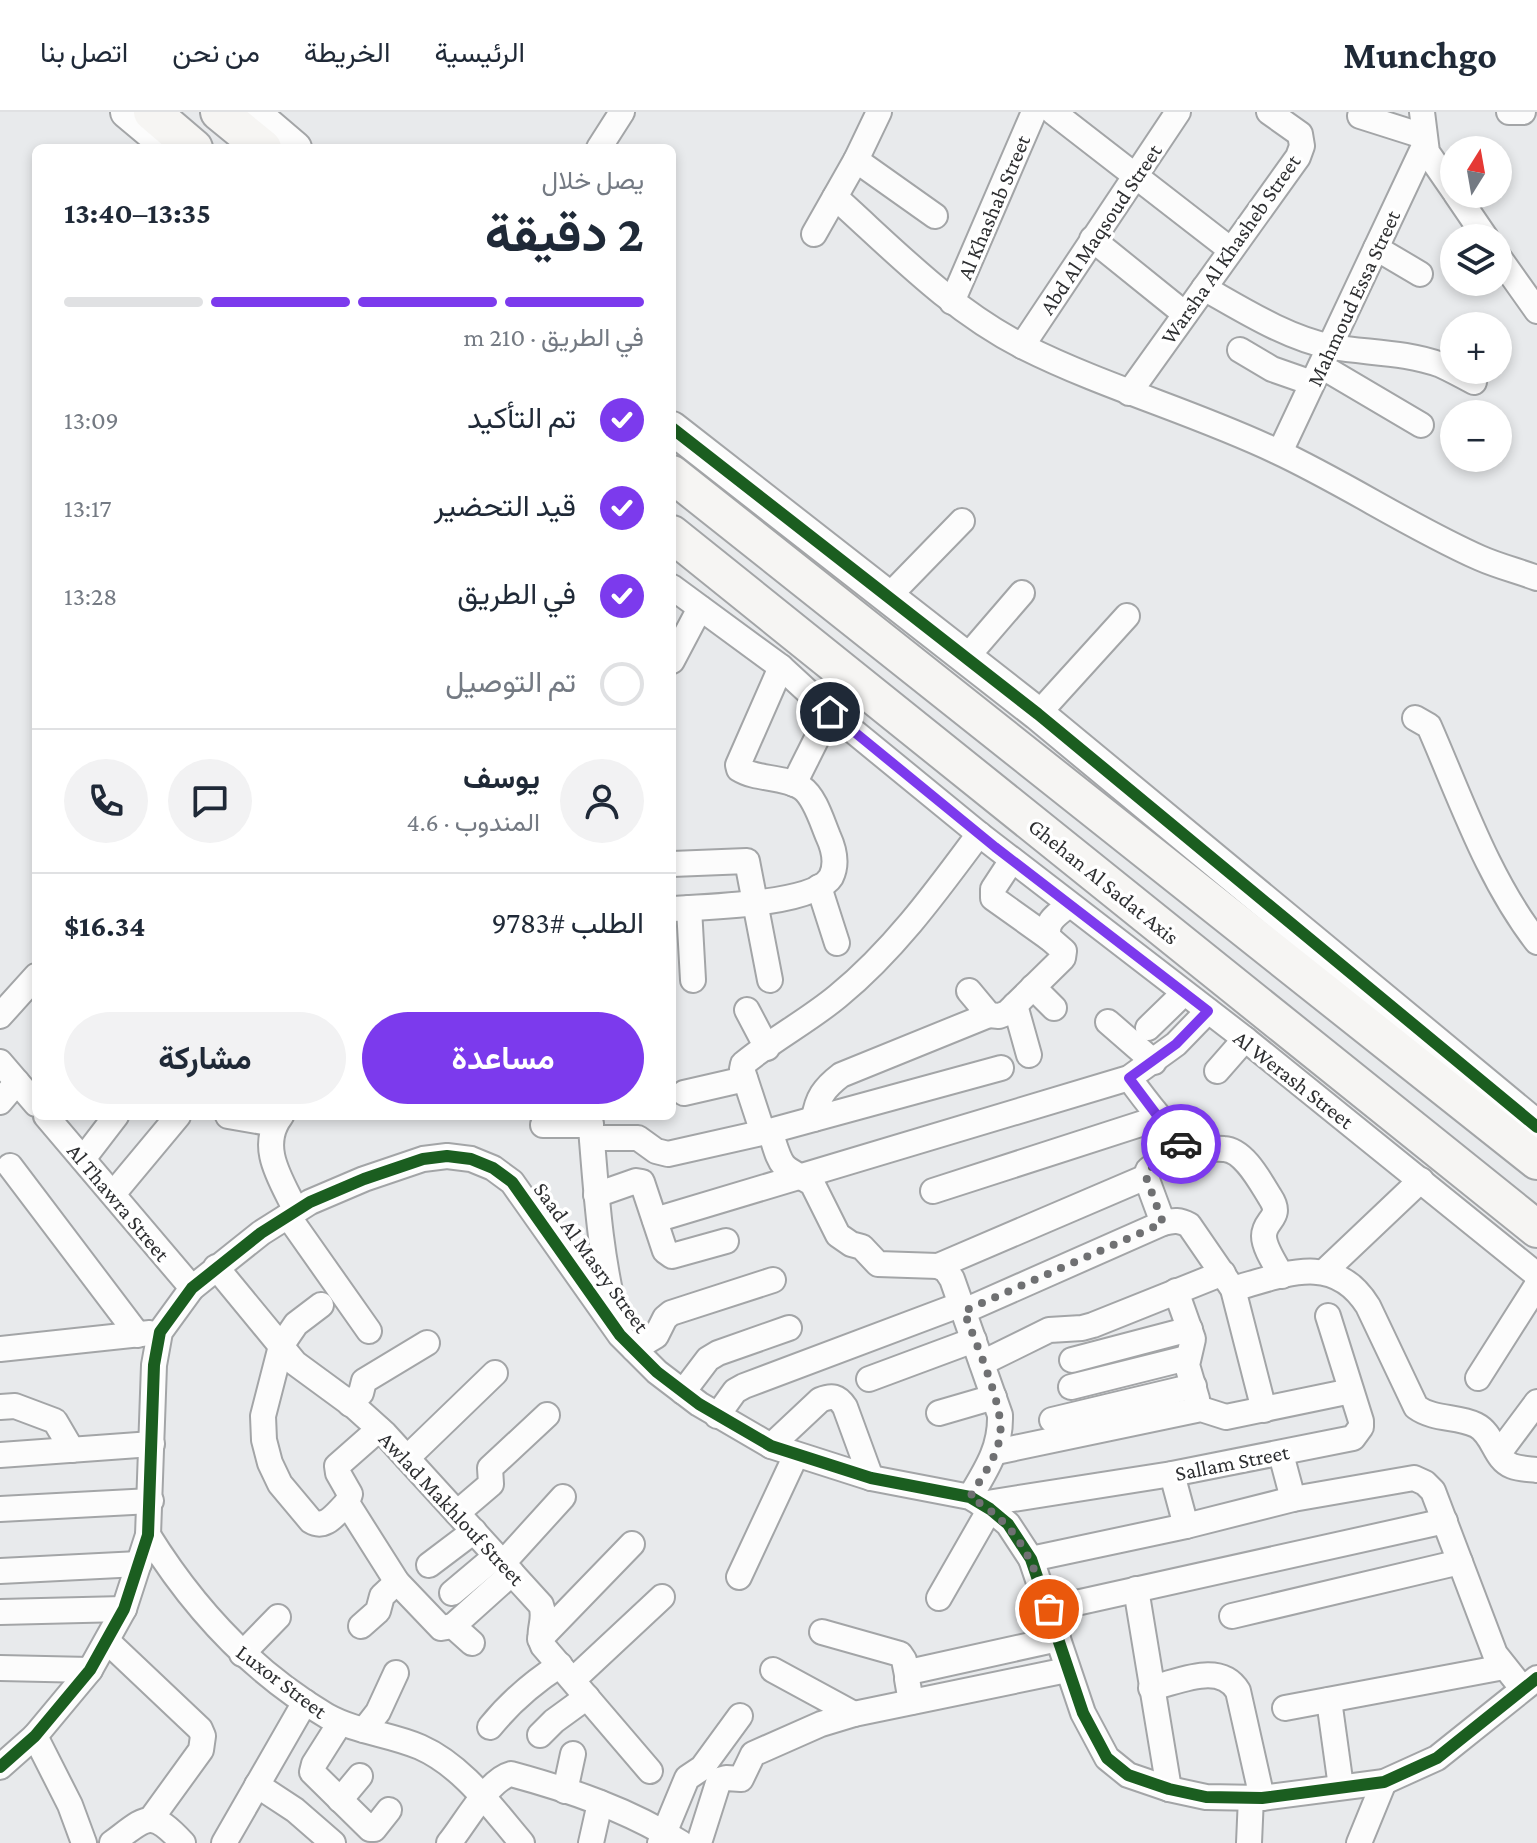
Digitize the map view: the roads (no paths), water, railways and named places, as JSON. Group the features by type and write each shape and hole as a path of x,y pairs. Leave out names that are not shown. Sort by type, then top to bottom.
{"main road":[{"path":"152,112 189,144"},
{"path":"219,112 258,144"},
{"path":"676,477 1537,1161"},
{"name":"Ghehan Al Sadat Axis","path":"676,537 1537,1229"}],"street":[{"path":"127,112 165,144"},
{"path":"253,112 290,144"},
{"path":"602,144 622,112"},
{"path":"814,234 879,112"},
{"name":"Al Khashab Street","path":"952,302 1034,112"},
{"path":"1053,112 1231,250"},
{"name":"Abd Al Maqsoud Street","path":"1022,346 1178,112"},
{"name":"Warsha Al Khasheb Street","path":"1129,393 1298,157 1302,146 1300,134 1269,112"},
{"path":"1509,112 1523,112"},
{"path":"1360,116 1424,131 1427,152 1440,171"},
{"name":"Mahmoud Essa Street","path":"1280,452 1376,248 1424,131"},
{"path":"856,160 935,216"},
{"path":"835,197 952,302 1022,346 1129,393 1212,421 1280,452 1480,558 1537,578"},
{"path":"1092,239 1185,314"},
{"path":"1376,248 1420,274"},
{"path":"1512,276 1537,311"},
{"path":"1204,288 1286,331 1321,365 1421,425"},
{"path":"1240,350 1272,369 1416,358 1440,365"},
{"path":"676,431 1038,714 1537,1127"},
{"path":"888,597 962,521"},
{"name":"Al Werash Street","path":"676,590 781,667 830,712 979,834 1245,1039 1537,1275"},
{"path":"966,658 1022,593"},
{"path":"676,653 700,608"},
{"path":"1038,714 1127,616"},
{"path":"691,980 680,908 755,904 819,887 831,877 834,868 834,849 807,792 794,784 741,771 738,765 781,667"},
{"path":"794,784 830,712"},
{"path":"1415,718 1429,726 1505,894 1537,942"},
{"path":"939,1598 981,1503 996,1452 1000,1425 994,1397 963,1308 946,1270 938,1266 878,1264 862,1247 838,1235 812,1183 791,1174 781,1164 742,1069 743,1064 810,1019 867,970 913,923 979,834"},
{"path":"676,864 744,859 748,863 770,980"},
{"path":"814,1119 817,1102 826,1086 841,1075 989,1015 1007,1013 1064,954 1062,948 993,898 993,889 1012,860"},
{"path":"819,887 837,943"},
{"path":"1049,938 1049,921 1069,905"},
{"path":"0,1016 32,980"},
{"path":"1033,987 1054,1008"},
{"path":"969,991 989,1015"},
{"path":"1148,1028 1184,993"},
{"path":"1015,1005 1029,1055"},
{"path":"747,1010 767,1048"},
{"path":"655,1220 1129,1078 1176,1044 1208,1011"},
{"path":"1108,1022 1154,1062"},
{"path":"1217,1071 1245,1039"},
{"name":"Al Thawra Street","path":"0,1062 32,1098"},
{"path":"543,1125 591,1126 638,1138 656,1151 668,1154 766,1132 1001,1068"},
{"path":"1129,1078 1159,1118 1187,1140 1203,1149 1236,1152 1272,1200 1274,1218 1265,1229 1264,1239 1282,1276"},
{"path":"684,1093 745,1079"},
{"path":"0,1102 17,1082"},
{"path":"933,1191 1159,1118"},
{"name":"Al Thawra Street","path":"50,1120 192,1288"},
{"path":"83,1159 113,1120"},
{"path":"113,1194 175,1120"},
{"path":"278,1120 270,1137 273,1164 292,1214 369,1331"},
{"path":"591,1126 605,1275 627,1342 656,1336 671,1313 773,1280"},
{"path":"1163,1223 1146,1177 1148,1170 1187,1140"},
{"name":"Saad Al Masry Street","path":"0,1767 35,1736 90,1670 124,1609 148,1535 154,1365 149,1333 216,1267 292,1214 364,1179 423,1159 447,1156 482,1163 512,1182 627,1342 683,1392 717,1416 771,1446 796,1455 871,1478 981,1503"},
{"path":"10,1166 149,1333"},
{"path":"938,1266 1146,1177"},
{"path":"1324,1272 1421,1180"},
{"path":"596,1195 636,1181 642,1182 665,1251 672,1256 726,1241"},
{"path":"717,1416 735,1391 788,1369 963,1308 1174,1220 1189,1225 1228,1281 1264,1410"},
{"name":"Awlad Makhlouf Street","path":"216,1267 295,1363 379,1429 541,1605 544,1612 540,1639"},
{"path":"869,1379 978,1352 1049,1330 1082,1328 1176,1291 1228,1281 1324,1272 1337,1276 1360,1294 1416,1407 1432,1415 1479,1426 1512,1466 1537,1470"},
{"path":"1478,1378 1537,1285"},
{"path":"1176,1291 1190,1329 1193,1346 1187,1358 1197,1398"},
{"path":"321,1305 296,1324 281,1346 263,1416 264,1440 280,1484 316,1524 326,1523 347,1503 350,1494 337,1466 379,1429"},
{"name":"Sallam Street","path":"981,1503 1172,1474 1353,1438 1361,1421 1328,1316"},
{"path":"1072,1360 1190,1329"},
{"path":"683,1392 708,1359 780,1331 788,1369"},
{"path":"0,1349 149,1333"},
{"path":"350,1404 361,1393 364,1381 427,1343"},
{"path":"1071,1387 1187,1358"},
{"path":"407,1458 495,1373"},
{"path":"1052,1420 1197,1398 1226,1417 1351,1391"},
{"path":"771,1446 820,1400 830,1396 839,1399 845,1407 871,1478"},
{"path":"939,1413 994,1397"},
{"path":"996,1452 1197,1398"},
{"path":"1499,1453 1537,1402"},
{"path":"0,1407 15,1406 55,1421 72,1450"},
{"path":"429,1565 466,1522 491,1484 490,1468 547,1415"},
{"path":"0,1455 152,1444"},
{"path":"1281,1454 1293,1499"},
{"path":"739,1577 796,1455"},
{"path":"1172,1474 1186,1526"},
{"path":"981,1503 1008,1524 1031,1559 1083,1713 1107,1758 1128,1775 1169,1789 1206,1797 1256,1798 1384,1782 1437,1758 1530,1683 1504,1667 1487,1635 1433,1491 1414,1478 1293,1499 1186,1526 1031,1559"},
{"path":"347,1503 397,1582 441,1628 453,1626 563,1497"},
{"path":"0,1509 151,1501"},
{"path":"1049,1609 1445,1521"},
{"name":"Luxor Street","path":"148,1535 206,1618 242,1654 305,1702 340,1723 422,1748 442,1759 483,1798 522,1843"},
{"path":"632,1544 540,1639 650,1771"},
{"path":"1232,1616 1460,1562"},
{"path":"0,1571 139,1564"},
{"path":"452,1593 504,1564"},
{"path":"361,1626 378,1611 382,1596 397,1582"},
{"path":"1136,1589 1169,1789"},
{"path":"540,1735 562,1714 573,1681 662,1597"},
{"path":"0,1612 124,1609"},
{"path":"242,1654 278,1617"},
{"path":"453,1626 472,1643"},
{"path":"822,1632 900,1654 904,1660 911,1702"},
{"path":"907,1675 913,1671 1058,1639"},
{"path":"107,1641 200,1729 203,1736 201,1750 151,1819"},
{"path":"1285,1708 1504,1667"},
{"path":"0,1668 90,1670"},
{"path":"773,1670 854,1714"},
{"path":"699,1843 719,1780 741,1779 753,1754 789,1737 854,1714 1067,1670"},
{"path":"364,1730 378,1712 396,1673"},
{"path":"1151,1688 1211,1674 1222,1675 1232,1681 1238,1691 1256,1798 1249,1843"},
{"path":"490,1727 510,1702 533,1682 573,1681"},
{"path":"1329,1700 1341,1787"},
{"path":"224,1843 305,1702"},
{"path":"449,1843 483,1798 501,1779 511,1774 600,1803 669,1840 687,1778 702,1768 740,1716"},
{"path":"340,1723 312,1767 314,1775 370,1829 374,1829 389,1810"},
{"path":"35,1736 70,1805 83,1843"},
{"path":"565,1791 573,1754"},
{"path":"340,1800 360,1776"},
{"path":"1359,1843 1384,1782"},
{"path":"257,1785 295,1810 333,1843"},
{"path":"591,1843 600,1803"},
{"path":"112,1843 142,1821 151,1819 163,1822 183,1843"}]}
